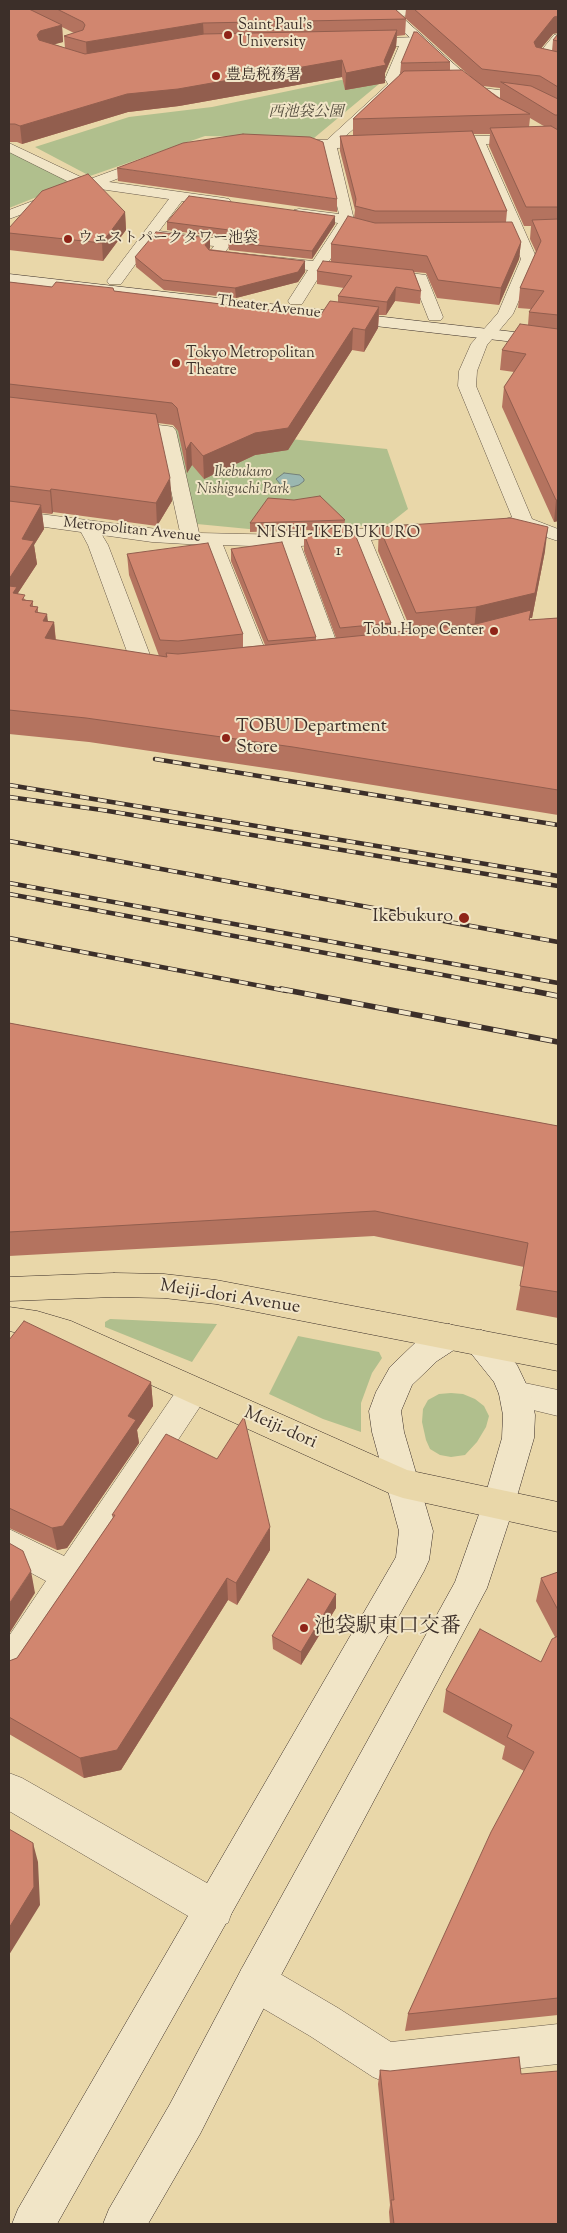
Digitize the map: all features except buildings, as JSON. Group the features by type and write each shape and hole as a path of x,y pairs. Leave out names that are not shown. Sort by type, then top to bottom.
{"main road":[{"name":"Meiji-dori Avenue","path":"9,1289 114,1285 173,1287 225,1293 449,1337"},
{"name":"Meiji-dori","path":"9,1319 37,1323 60,1330 403,1484 558,1517"},
{"path":"449,1337 558,1358"}],"street":[{"path":"388,11 435,9"},
{"path":"388,11 413,42 496,106"},
{"path":"558,38 540,60 558,64"},
{"path":"350,42 413,42"},
{"path":"396,84 391,79 413,42"},
{"path":"350,225 329,150 331,144 335,138 396,84 412,84"},
{"path":"446,84 519,96 546,97 551,108 558,111"},
{"path":"524,124 555,140"},
{"path":"427,141 477,139 555,140"},
{"path":"477,139 525,233 529,258 505,314 480,344 466,379 467,386 524,522"},
{"path":"269,142 331,144 388,142"},
{"path":"9,147 80,182 236,204"},
{"path":"9,214 163,156"},
{"path":"115,281 178,196"},
{"path":"285,211 350,225"},
{"path":"296,301 317,267 350,225"},
{"path":"502,234 525,233"},
{"path":"150,235 224,243 215,255 420,278 435,317"},
{"name":"Theater Avenue","path":"9,268 435,317 558,342"},
{"name":"Theater Avenue","path":"9,278 493,329 558,330"},
{"path":"107,424 167,432 201,539 258,662"},
{"name":"Metropolitan Avenue","path":"9,516 152,536 201,539 289,541 433,528"},
{"path":"495,523 524,522 558,534"},
{"path":"88,527 98,545 144,664 152,669 165,671 187,670"},
{"path":"360,536 406,647"},
{"path":"289,541 331,654"},
{"path":"33,2224 412,1560 416,1531 388,1432 386,1411 400,1376 411,1364 449,1337"},
{"path":"124,2224 185,2119 256,1982 470,1588 499,1503 518,1438 519,1415 514,1394 506,1374 481,1343"},
{"path":"9,1666 194,1390"},
{"path":"514,1394 558,1403"},
{"path":"9,1544 69,1576"},
{"path":"9,1791 214,1909"},
{"path":"256,1982 324,2022 387,2063 558,2044"}],"green space":[{"name":"西池袋公園","path":"341,80 379,84 314,138 205,136 90,176 35,147 129,117 212,107"},
{"path":"9,150 27,160 72,183 9,208"},
{"name":"Ikebukuro Nishiguchi Park","path":"175,427 387,449 408,509 389,524 280,532 197,524"},
{"path":"110,1319 217,1324 192,1362 105,1327 105,1322"},
{"path":"298,1336 379,1352 382,1358 372,1373 361,1403 361,1432 323,1419 269,1394"},
{"path":"439,1394 463,1394 475,1399 484,1406 489,1416 486,1427 477,1442 465,1455 451,1457 440,1455 430,1449 422,1422 423,1409 428,1400"}],"water":[{"path":"284,473 300,475 304,481 292,487 281,485 276,479"}],"railway":[{"path":"155,759 558,825"},
{"path":"9,785 558,876"},
{"path":"9,797 102,810 558,886"},
{"path":"9,841 558,942"},
{"path":"9,883 558,983"},
{"path":"9,894 529,991"},
{"path":"9,938 287,991"},
{"path":"281,989 558,1042"},
{"path":"523,989 558,996"}],"place":[{"name":"Saint Paul's University","path":"228,35"},
{"name":"豊島税務署","path":"216,76"},
{"name":"ウェストパークタワー池袋","path":"68,239"},
{"name":"Tokyo Metropolitan Theatre","path":"176,363"},
{"name":"Tobu Hope Center","path":"494,631"},
{"name":"TOBU Department Store","path":"226,738"},
{"name":"Ikebukuro","path":"464,918"},
{"name":"池袋駅東口交番","path":"304,1628"}],"district":[{"name":"NISHI-IKEBUKURO 1","path":"339,543"}]}
